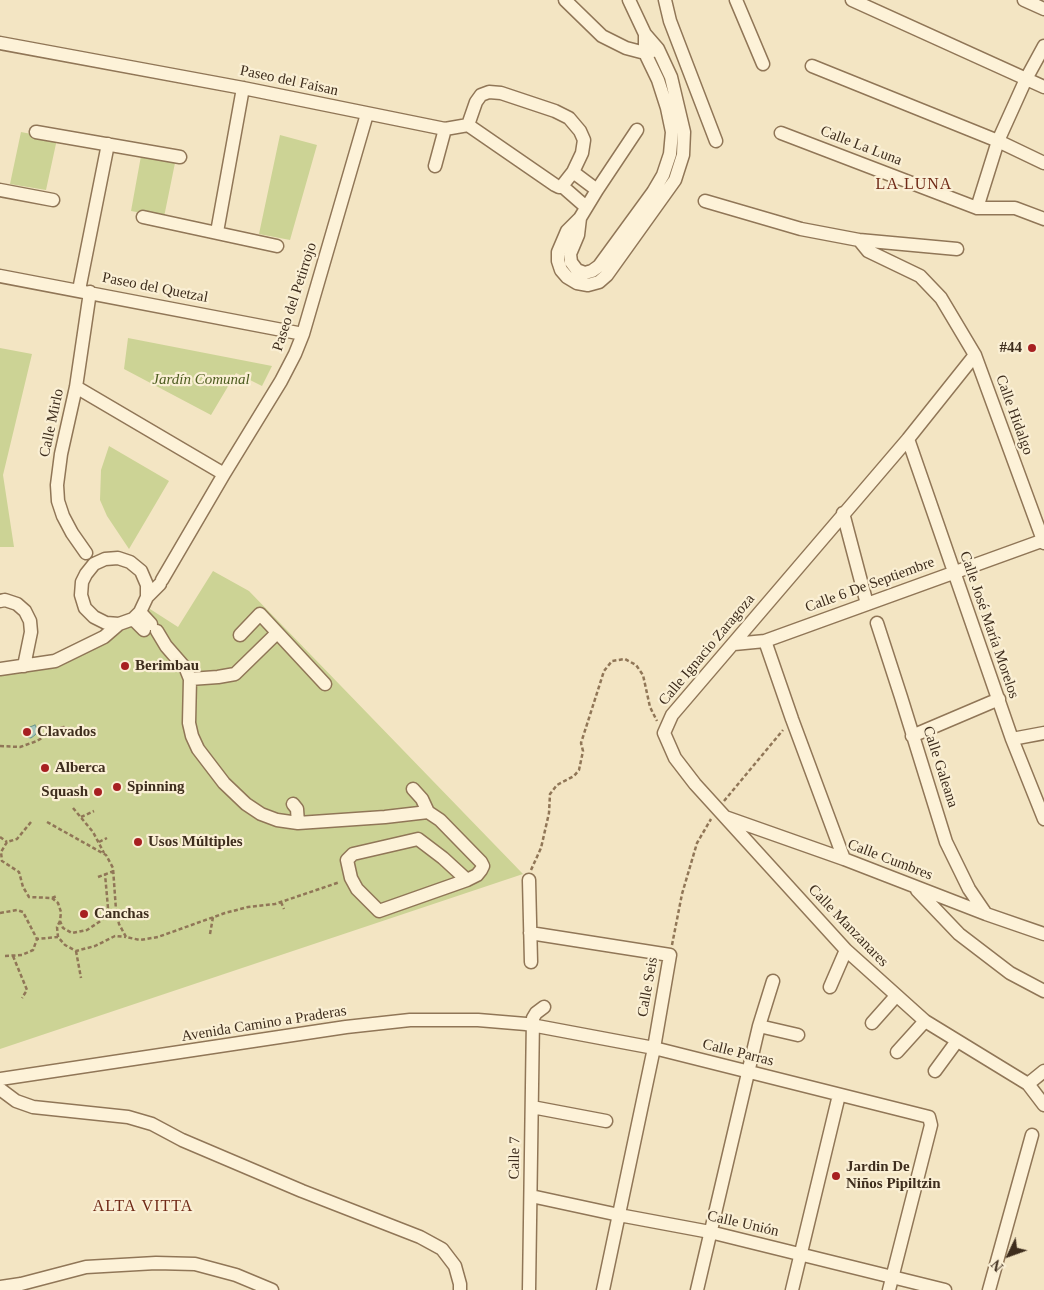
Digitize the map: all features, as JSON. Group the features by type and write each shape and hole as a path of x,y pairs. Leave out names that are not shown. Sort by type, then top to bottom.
{"street":[{"path":"565,0 602,36 626,48 645,53 658,49"},
{"path":"629,0 645,34 658,49 671,77 684,132 683,155 675,180 607,275 598,282 588,285 577,284 561,270 558,252 567,231 580,218 637,130"},
{"path":"665,0 670,21 716,141"},
{"path":"736,0 762,64"},
{"path":"852,0 1044,87"},
{"path":"1024,0 1044,9"},
{"path":"580,218 578,235 570,254 571,262 577,270 585,273 599,266 653,192 663,175 670,154 672,132 658,80 645,53 645,34"},
{"name":"Paseo del Faisan","path":"0,43 243,88 445,129 468,125"},
{"path":"977,208 998,141 1026,79 1044,46"},
{"path":"812,66 998,141 1044,164"},
{"path":"216,232 243,88"},
{"path":"558,186 573,172 582,153 584,140 580,131 569,118 555,111 501,93 490,92 481,95 476,102 468,125 586,207"},
{"name":"Paseo del Petirrojo","path":"147,597 161,582 281,381 303,334 367,114"},
{"path":"435,166 445,129"},
{"path":"36,132 180,158"},
{"name":"Calle La Luna","path":"781,133 977,208 1015,208 1044,219"},
{"name":"Calle Mirlo","path":"90,558 72,533 58,501 57,485 61,454 76,386 84,291 108,144"},
{"path":"573,172 597,190"},
{"path":"0,190 53,200"},
{"path":"705,201 801,229 859,240 957,249"},
{"path":"143,217 277,246"},
{"name":"Calle Hidalgo","path":"859,240 868,251 920,276 941,298 975,355 1044,541"},
{"name":"Paseo del Quetzal","path":"0,276 303,334"},
{"name":"Calle Ignacio Zaragoza","path":"664,733 672,715 908,439 975,355"},
{"path":"76,386 224,474"},
{"name":"Calle José María Morelos","path":"908,439 1012,739 1044,819"},
{"path":"843,513 867,604"},
{"name":"Calle 6 De Septiembre","path":"734,644 765,640 1044,541"},
{"path":"0,669 55,661 104,637 119,624 137,616 147,597 147,585 141,572 130,562 118,558 90,558 82,582 81,595 86,608 94,617 106,623 119,624"},
{"path":"0,601 5,600 17,604 25,611 30,621 31,632 24,666"},
{"path":"240,635 260,614 325,684"},
{"path":"137,616 183,665 190,679 189,723 198,749 224,783 246,804 260,814 277,820 298,823 428,812"},
{"name":"Calle Galeana","path":"876,623 946,842 968,889 986,914"},
{"path":"190,679 235,674 276,633"},
{"path":"765,640 844,859"},
{"path":"912,736 999,699"},
{"name":"Calle Manzanares","path":"664,733 675,758 720,813 846,950 925,1021 1028,1084 1044,1105"},
{"path":"1012,739 1044,733"},
{"path":"413,790 422,799 428,812 440,820 481,862 483,866 481,870 477,875 467,880 379,911 357,889 347,864 349,856 418,839 467,880"},
{"path":"293,804 297,809 298,823"},
{"name":"Calle Cumbres","path":"720,813 986,914 1044,934"},
{"path":"530,880 531,962"},
{"path":"914,886 959,934 1010,973 1044,991"},
{"path":"530,933 670,955"},
{"path":"830,987 846,950"},
{"name":"Calle Seis","path":"604,1290 654,1048 670,955"},
{"path":"697,1290 750,1072 759,1026 773,981"},
{"path":"872,1023 896,996"},
{"path":"534,1026 533,1018 544,1007"},
{"name":"Avenida Camino a Praderas","path":"0,1079 410,1020 478,1020 534,1026"},
{"path":"897,1052 925,1021"},
{"name":"Calle Parras","path":"534,1026 654,1048 929,1117 931,1121 892,1277"},
{"name":"Calle 7","path":"529,1290 534,1026"},
{"path":"759,1026 798,1035"},
{"path":"935,1071 957,1041"},
{"path":"1028,1084 1044,1070"},
{"path":"0,1089 16,1101 34,1107 128,1117 152,1124 182,1140 294,1188 420,1237 442,1249 455,1266 460,1290"},
{"path":"792,1290 839,1095"},
{"path":"532,1107 606,1121"},
{"path":"989,1290 1032,1135"},
{"name":"Calle Unión","path":"531,1196 710,1232 945,1290"},
{"path":"0,1287 21,1284 86,1267 156,1263 195,1264 236,1275 272,1290"},
{"path":"889,1290 892,1277"}],"path":[{"name":"Calle Ignacio Zaragoza","path":"530,880 531,870 541,848 550,794 556,785 574,776 579,770 582,751 581,743 604,671 612,661 624,659 636,665 643,675 650,707 664,733"},
{"name":"Calle Seis","path":"670,955 682,894 697,843 792,719"},
{"path":"0,746 20,746 37,742 56,729 64,727 72,736"},
{"path":"73,808 93,832 114,871 116,910 119,924 126,937"},
{"path":"80,817 94,811"},
{"path":"31,822 17,839 7,842 0,852 2,861 19,872 23,887 29,897 52,898 57,896"},
{"path":"47,822 105,855"},
{"path":"0,836 7,842"},
{"path":"99,842 107,838"},
{"path":"98,877 114,871"},
{"path":"60,921 63,928 72,933 87,930 102,920 108,908 105,874"},
{"path":"52,898 58,903 61,912 57,927 58,937 65,945 76,951 96,946 115,936 140,940 158,937 213,917 248,907 280,902 351,878"},
{"path":"280,902 284,909"},
{"path":"0,913 17,910 23,912 37,939"},
{"path":"210,934 213,917"},
{"path":"37,939 58,937"},
{"path":"5,956 22,955 32,950 37,939"},
{"path":"76,951 81,978"},
{"path":"13,956 27,990 22,998"}],"green space":[{"path":"21,132 57,139 46,190 10,184"},
{"path":"280,135 317,145 290,240 259,234"},
{"path":"141,156 175,163 164,217 131,211"},
{"name":"Jardín Comunal","path":"128,338 272,366 262,386 236,373 211,415 124,369"},
{"path":"0,348 32,354 3,475 14,547 0,547"},
{"path":"109,446 169,481 129,549 107,516 100,500 101,470"},
{"path":"213,571 249,591 523,874 0,1049 0,671 19,669 117,633 137,624 150,609 178,627"}],"water":[{"path":"35,725 38,731 35,735 31,738 26,737 22,730"}],"place":[{"name":"#44","path":"1032,348"},
{"name":"Berimbau","path":"125,666"},
{"name":"Clavados","path":"27,732"},
{"name":"Alberca","path":"45,768"},
{"name":"Spinning","path":"117,787"},
{"name":"Squash","path":"98,792"},
{"name":"Usos Múltiples","path":"138,842"},
{"name":"Canchas","path":"84,914"},
{"name":"Jardin De Niños Pipiltzin","path":"836,1176"}],"district":[{"name":"LA LUNA","path":"914,185"},
{"name":"ALTA VITTA","path":"143,1207"}]}
